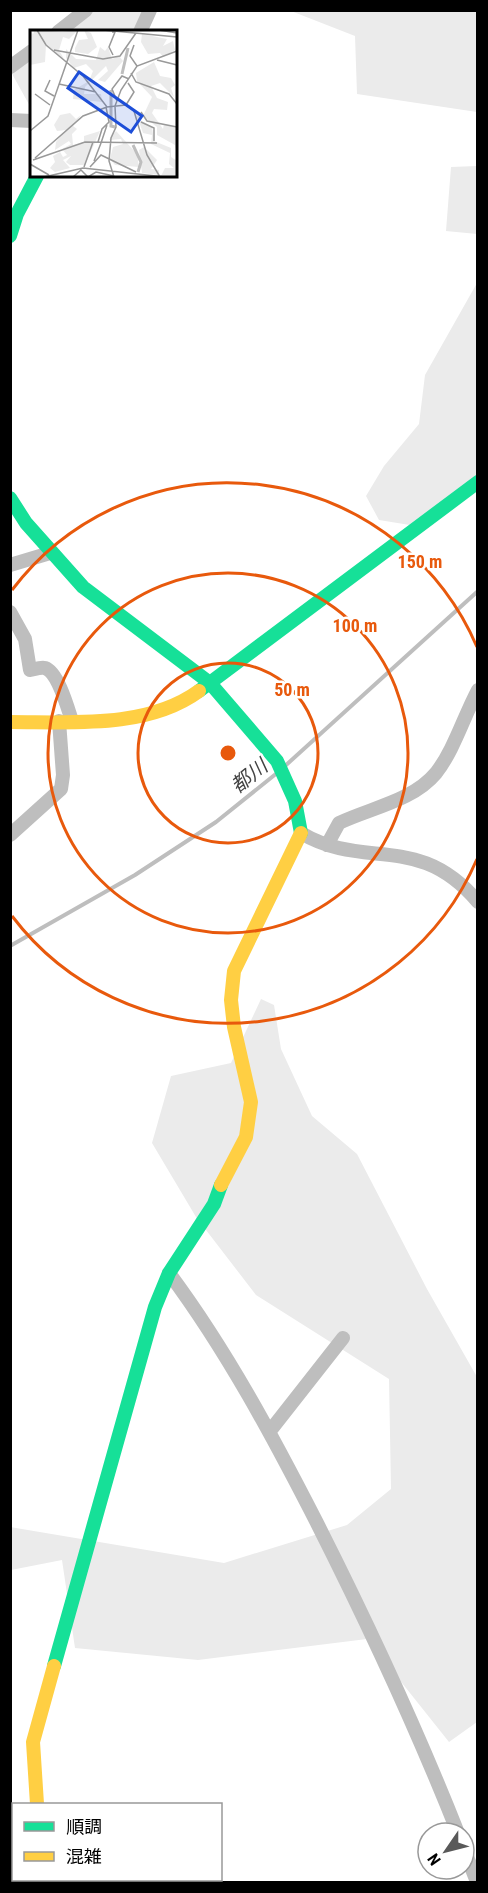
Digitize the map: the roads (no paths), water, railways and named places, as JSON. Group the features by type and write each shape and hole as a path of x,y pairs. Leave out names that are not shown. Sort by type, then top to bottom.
{"street":[{"path":"61,30 86,10"},
{"path":"141,30 150,10"},
{"path":"10,66 30,52"},
{"path":"10,120 30,121"},
{"path":"10,236 17,214 36,177"},
{"path":"10,722 130,717 157,712 184,701 210,683 257,644 477,482"},
{"path":"10,498 50,553 98,600 144,631 210,683 277,761 295,801 301,833 246,942 234,971 231,1000 234,1027 251,1102 246,1137 223,1179 214,1204 169,1273 155,1307 33,1742 37,1803"},
{"path":"10,565 50,553"},
{"path":"10,612 25,639 30,669 44,667 50,671 59,684 66,721 61,789 10,835"},
{"path":"327,845 339,824 396,800 421,786 435,773 477,690"},
{"path":"301,833 327,845 405,856 423,861 451,877 477,902"},
{"path":"169,1273 196,1309 270,1431 370,1629 453,1821"},
{"path":"270,1431 343,1338"}],"waterway":[{"name":"都川","path":"285,766 478,591"},
{"name":"都川","path":"10,946 135,875 216,822 277,773"}]}
